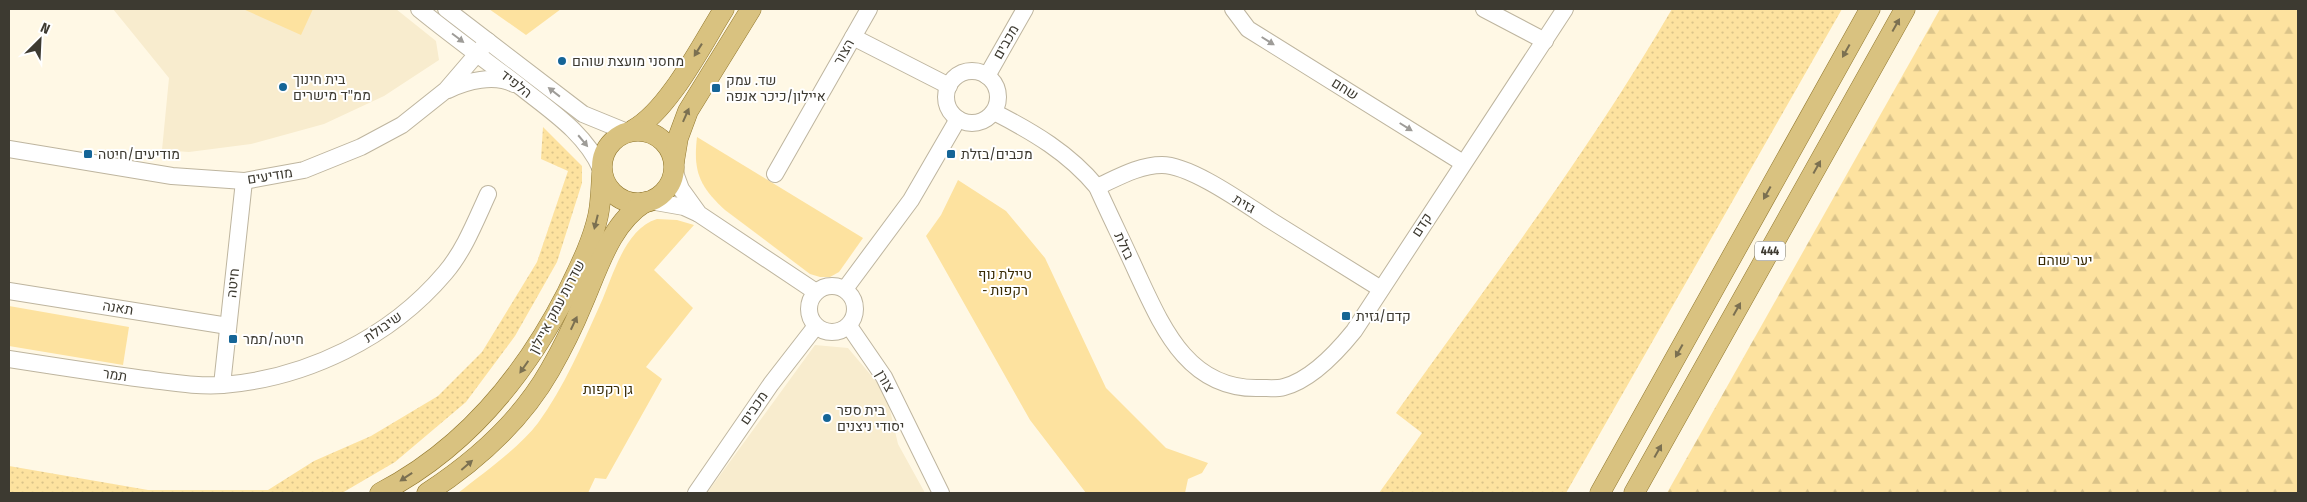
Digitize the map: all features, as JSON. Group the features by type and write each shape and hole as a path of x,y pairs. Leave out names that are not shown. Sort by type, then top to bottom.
{"main road":[{"path":"724,9 665,100 642,125 621,134 608,145 602,157 604,182 620,199 632,203 648,202 666,190 672,179 678,138 688,111 751,9"},
{"name":"444","path":"1600,493 1870,9"},
{"name":"444","path":"1634,493 1906,9"},
{"path":"630,131 646,131 658,136 666,143 672,154 674,166"},
{"name":"שדרות עמק איילון","path":"380,493 442,453 482,418 500,398 534,353 588,248 599,214 602,172"},
{"name":"שדרות עמק איילון","path":"428,493 457,473 499,436 539,389 563,347 612,238 628,216 648,202"}],"street":[{"name":"הלפיד","path":"419,9 575,131 595,156 602,172"},
{"name":"הלפיד","path":"446,9 583,114 630,131"},
{"name":"הצור","path":"775,174 869,9"},
{"name":"מכבים","path":"987,76 1025,9"},
{"name":"שחם","path":"1233,9 1248,28 1463,163"},
{"path":"1484,9 1545,41"},
{"name":"קדם","path":"1242,389 1284,387 1314,371 1337,352 1354,331 1565,9"},
{"path":"853,37 949,86"},
{"name":"מודיעים","path":"9,149 172,176 244,181 304,170 361,147 402,126 446,90 488,41"},
{"path":"970,71 987,76 993,81 999,97 994,112 987,119 977,123 967,123 958,119 951,112 947,104 946,95 954,78 970,71"},
{"path":"446,90 467,82 480,80 510,82 523,89"},
{"name":"בזלת","path":"994,112 1032,132 1081,168 1097,187 1161,325 1187,360 1218,382 1242,389"},
{"path":"845,289 911,200 958,119"},
{"name":"גזית","path":"1097,187 1139,169 1162,165 1191,173 1381,289"},
{"path":"674,166 681,189 699,214"},
{"name":"חיטה","path":"222,385 244,181"},
{"name":"שיבולת","path":"222,385 270,378 322,362 357,345 397,319 446,272 470,232 488,194"},
{"path":"648,202 684,207 699,214 816,292"},
{"path":"830,286 845,289 855,303 854,319 849,326 840,332 831,333 816,326 809,314 809,306 816,292 830,286"},
{"name":"תאנה","path":"9,291 228,326"},
{"name":"מכבים","path":"696,493 771,384 816,326"},
{"name":"צורן","path":"849,326 884,376 941,493"},
{"name":"תמר","path":"9,359 166,382 222,385"}],"shaded area":[{"name":"בית חינוך ממ\"ד מישרים","path":"113,9 396,9 436,41 439,60 384,96 324,124 251,144 189,152 162,150 169,78"},
{"name":"בית ספר יסודי ניצנים","path":"815,345 848,348 886,393 898,444 925,493 707,493"}],"green space":[{"path":"243,9 313,9 301,35"},
{"path":"489,9 561,9 526,35"},
{"path":"1672,9 1842,9 1566,493 1379,493 1422,433 1396,413 1574,164"},
{"name":"יער שוהם","path":"1940,9 2298,9 2298,493 1667,493"},
{"path":"543,127 582,166 582,183 557,262 515,336 466,402 395,462 342,493 9,493 9,466 148,490 268,490 314,461 371,436 438,396 482,352 537,262 568,171 541,159"},
{"path":"697,137 863,238 839,272 830,277 810,274 725,210 709,193 700,177 696,159"},
{"name":"טיילת נוף - רקפות","path":"958,180 1006,211 1045,258 1106,388 1166,448 1208,463 1202,473 1188,479 1185,493 1086,493 1030,420 926,236 941,215"},
{"name":"גן רקפות","path":"657,219 677,220 694,225 654,270 693,308 646,367 662,379 606,479 595,478 588,493 458,493 511,451 538,423 572,366 628,243 646,224"},
{"path":"9,306 129,327 123,365 9,346"}],"place":[{"name":"מחסני מועצת שוהם","path":"562,61"},
{"name":"בית חינוך ממ\"ד מישרים","path":"283,87"},
{"name":"שד. עמק איילון/כיכר אנפה","path":"716,88"},
{"name":"מודיעים/חיטה","path":"88,154"},
{"name":"מכבים/בזלת","path":"951,154"},
{"name":"קדם/גזית","path":"1346,316"},
{"name":"חיטה/תמר","path":"233,339"},
{"name":"בית ספר יסודי ניצנים","path":"827,418"}]}
